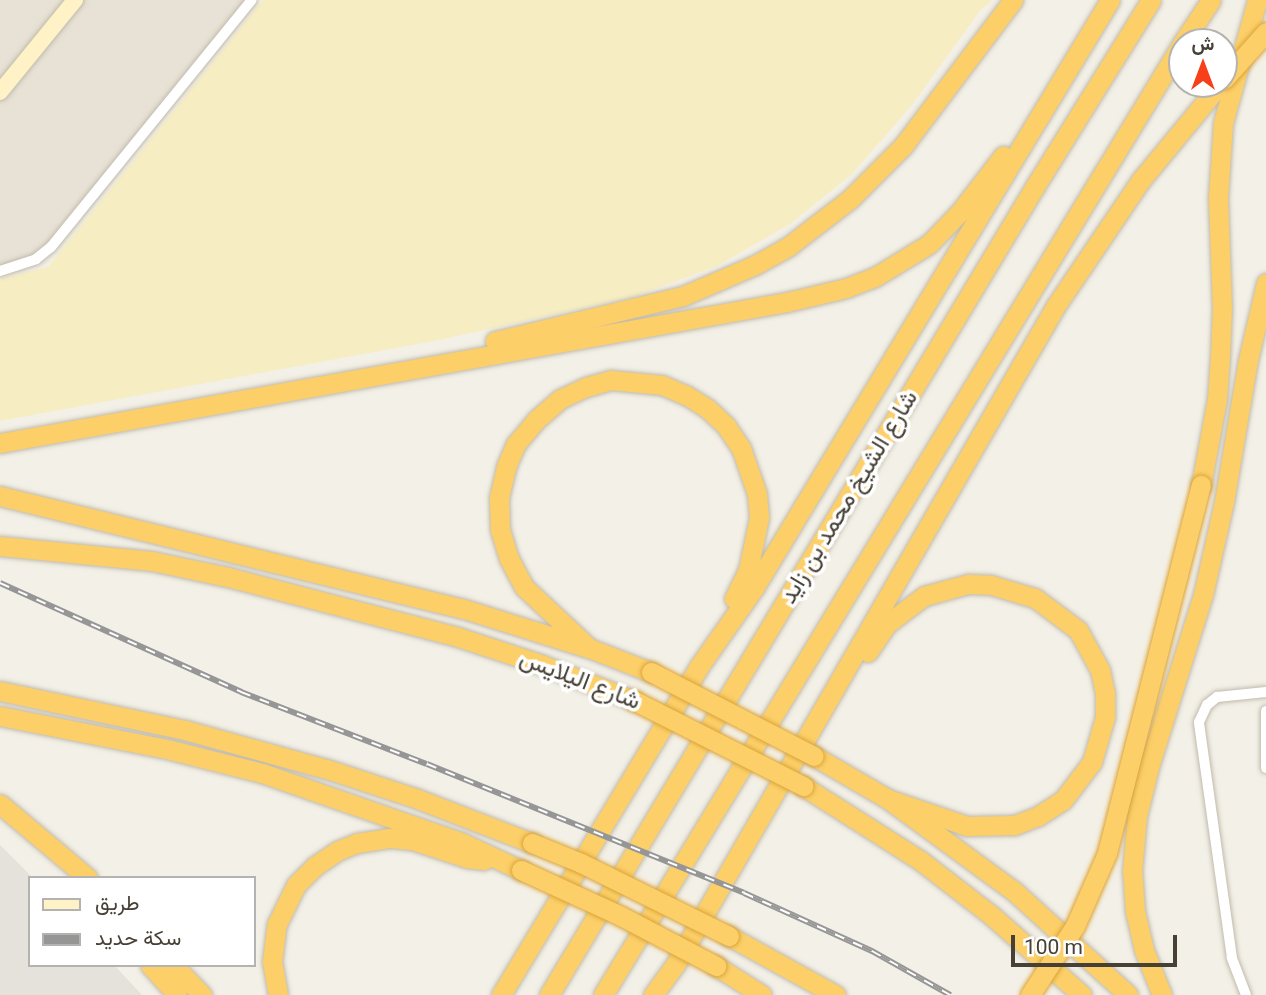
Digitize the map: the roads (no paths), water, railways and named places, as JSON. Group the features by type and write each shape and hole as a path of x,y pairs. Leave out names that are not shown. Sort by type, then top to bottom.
{"highway":[{"path":"443,363 487,343 683,296 755,265 789,246 850,199 903,146 1013,0"},
{"path":"501,995 698,668 754,588 1110,0"},
{"name":"شارع الشيخ محمد بن زايد","path":"549,995 1076,118 1151,0"},
{"name":"شارع الشيخ محمد بن زايد","path":"1193,28 1212,0"},
{"path":"1030,995 1075,926 1107,853 1201,485 1217,400 1220,356 1220,146 1231,87 1257,0"},
{"path":"1238,63 1266,32"},
{"name":"شارع الشيخ محمد بن زايد","path":"604,995 1168,68"},
{"path":"0,443 814,297 875,277 903,261 936,236 960,212 1056,90"},
{"path":"655,994 675,965 1057,304 1141,180 1208,98"},
{"path":"1162,995 1143,950 1135,911 1132,872 1134,834 1149,767 1178,681 1213,551 1248,360 1266,283"},
{"path":"589,648 524,587 509,559 503,539 499,498 506,467 516,444 536,420 560,399 586,387 611,380 637,380 686,395 708,409 741,447 757,494 759,518 748,570 698,668"},
{"path":"0,430 53,433"},
{"path":"0,496 411,595 589,648 652,672 814,755 888,799 1015,892 1128,995"},
{"name":"شارع اليلايس","path":"0,546 152,561 228,578 454,636 544,664 634,700 803,786 921,861 991,915 1082,995"},
{"path":"810,728 841,693 887,624 924,596 968,584 1014,589 1035,598 1078,630 1100,670 1105,717 1092,762 1063,800 1038,816 1014,825 988,827 943,820 888,799"},
{"path":"0,691 185,730 327,769 418,799 593,869 729,936 836,995"},
{"path":"0,716 171,750 251,770 439,834 620,915 716,965 762,995"},
{"path":"0,804 86,876"},
{"path":"278,995 272,962 277,924 296,885 315,866 337,851 357,843 390,838 424,844 471,860 497,858"},
{"path":"494,995 524,953"},
{"path":"152,967 177,995"},
{"path":"175,967 202,995"}],"street":[{"path":"0,92 75,0"},
{"path":"2,269 36,259 51,247 252,0"},
{"path":"1246,995 1232,958 1199,722 1207,705 1217,697 1266,692"},
{"path":"1266,711 1266,768"}],"railway":[{"path":"0,583 241,692 427,764 744,893 872,951 950,995"}]}
